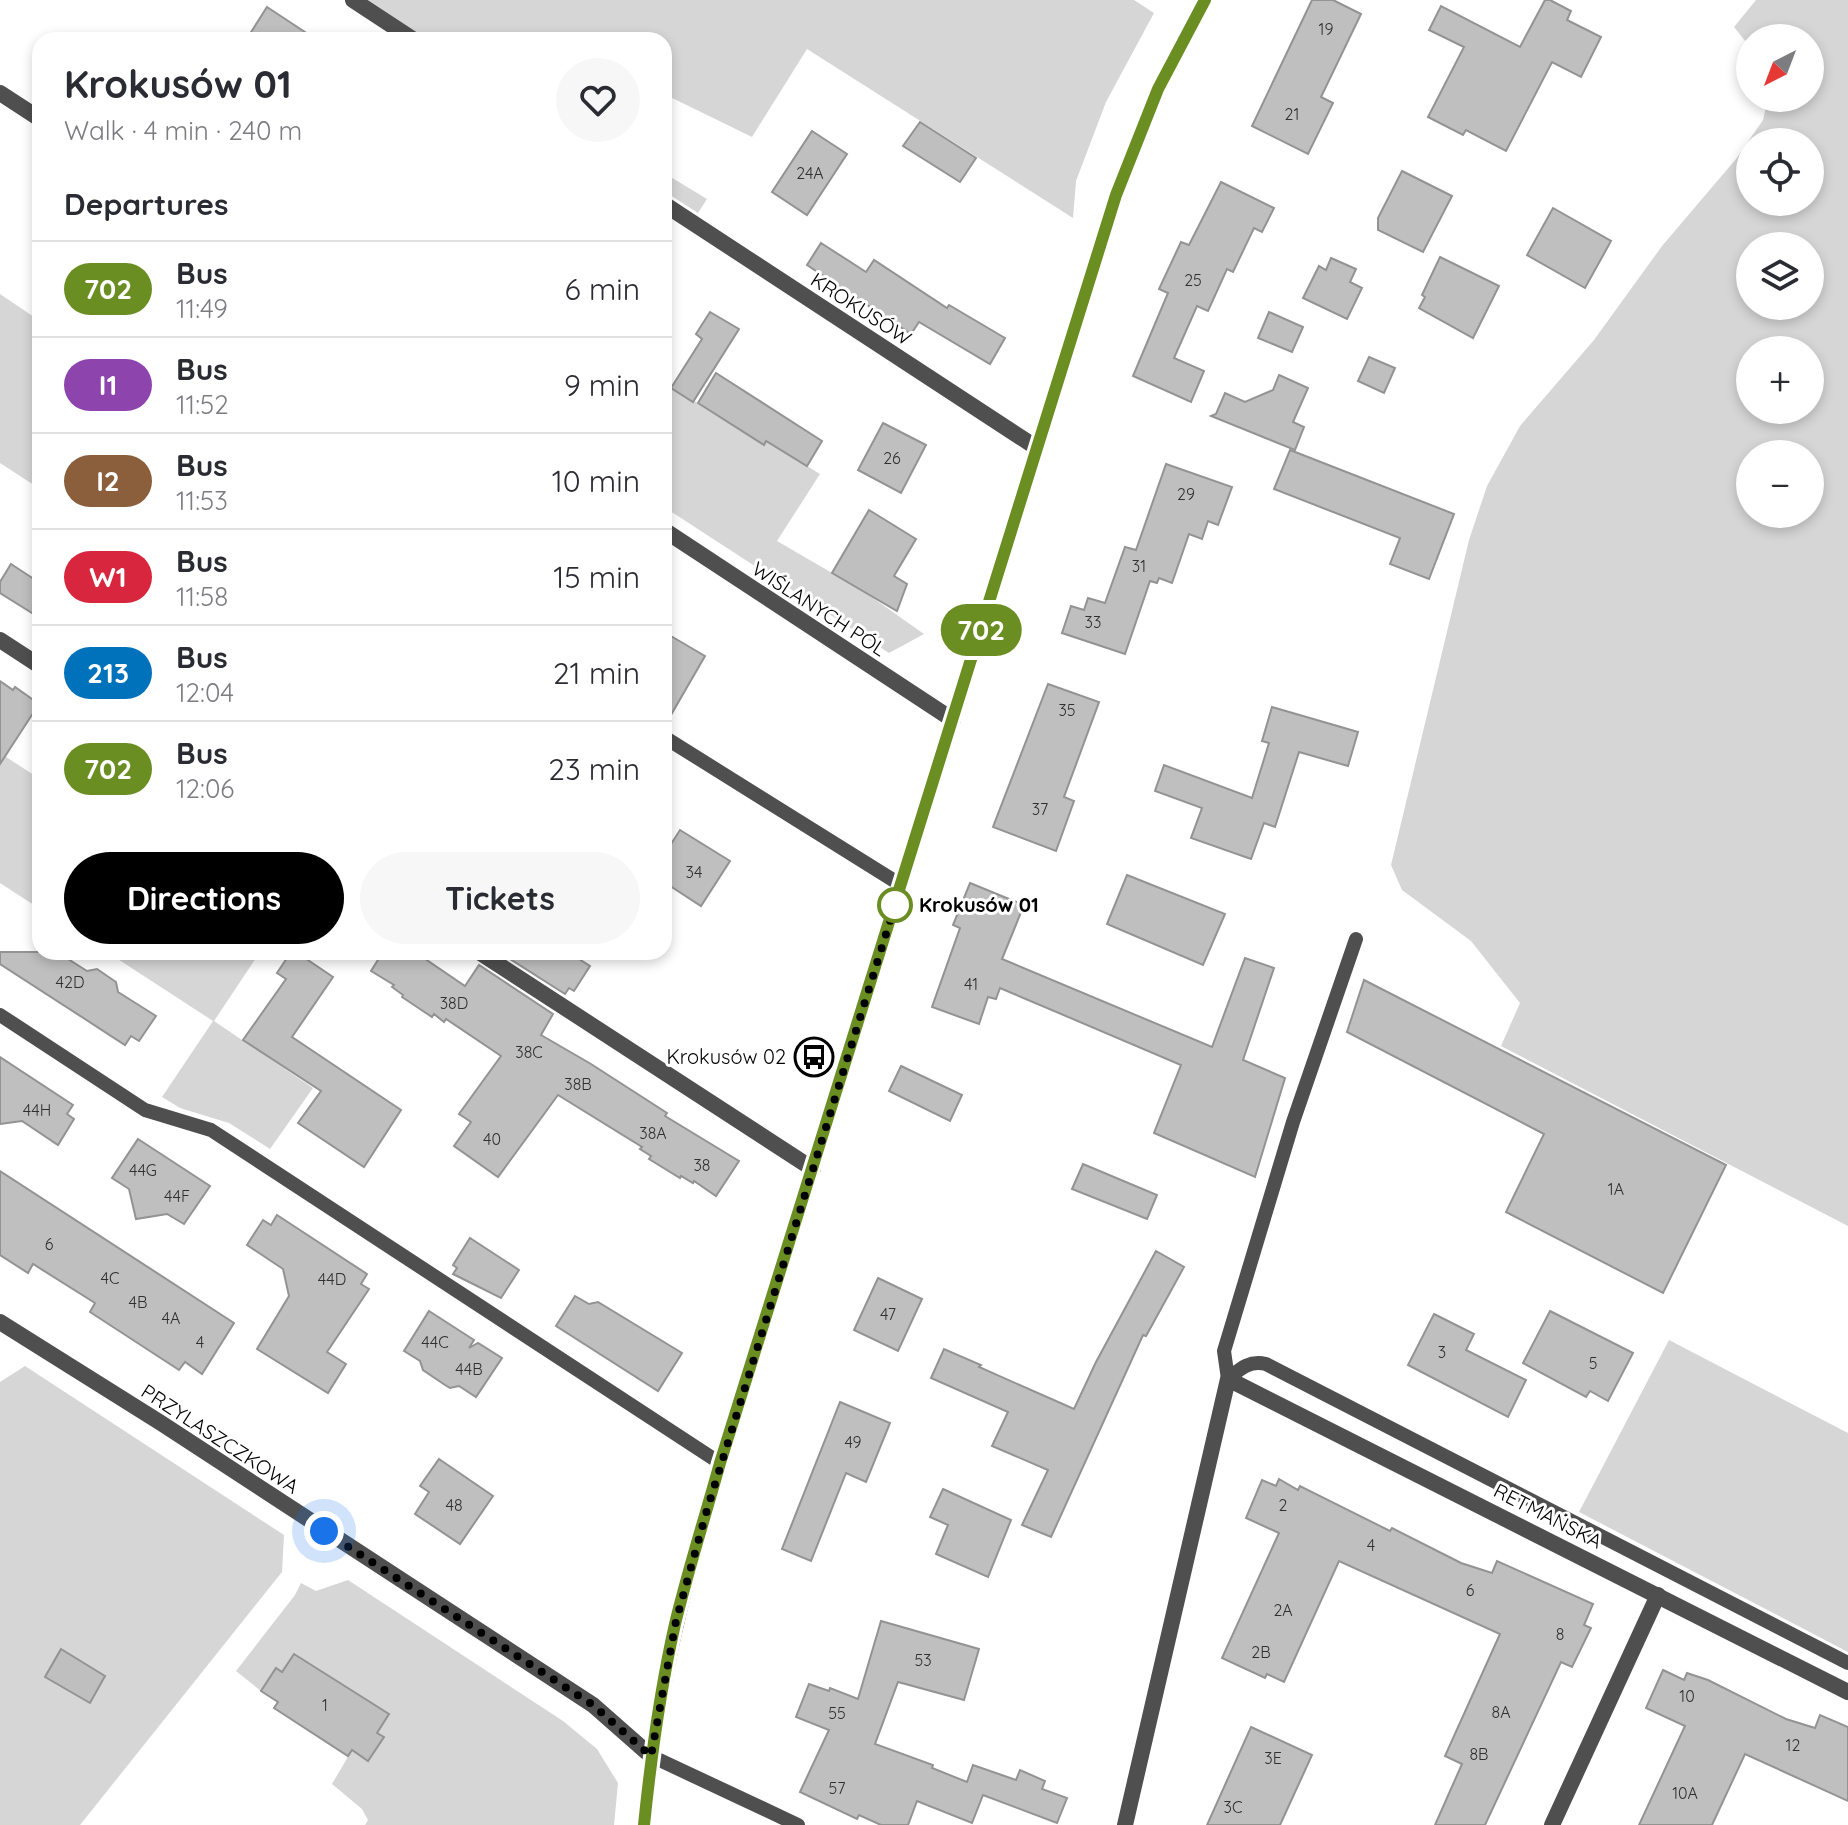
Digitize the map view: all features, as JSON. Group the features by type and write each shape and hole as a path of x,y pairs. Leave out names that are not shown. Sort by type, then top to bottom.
{"main road":[{"path":"644,1825 651,1756 676,1621 720,1463 1131,152 1158,89 1205,0"}],"street":[{"path":"353,0 402,32"},
{"path":"0,93 32,114"},
{"name":"KROKUSÓW","path":"672,209 1037,448"},
{"name":"WIŚLANYCH PÓL","path":"672,535 953,720"},
{"path":"0,640 32,661"},
{"path":"491,960 813,1169"},
{"name":"PRZYLASZCZKOWA","path":"0,1322 161,1423 593,1705 651,1756"},
{"path":"1125,1825 1228,1379"},
{"name":"RETMAŃSKA","path":"1228,1379 1848,1692"},
{"path":"1552,1825 1658,1595"}],"lane":[{"path":"672,742 901,885"},
{"path":"1356,939 1293,1122 1224,1351 1228,1379 1246,1365 1256,1362 1266,1364 1848,1663"},
{"path":"0,1015 145,1110 211,1130 720,1463"},
{"path":"651,1756 798,1825"}],"shaded area":[{"path":"367,0 1134,0 1154,13 1106,102 1076,181 1073,218 807,49 752,137 672,98 672,32 417,32"},
{"path":"1756,0 1848,0 1848,1226 1501,1046 1520,1003 1471,941 1402,890 1391,865 1469,540 1487,486 1520,426 1594,340 1662,246 1736,159 1736,216 1824,216 1824,128 1757,128 1765,112 1824,112 1824,24 1736,24"},
{"path":"672,178 707,199 698,213 672,196"},
{"path":"0,294 32,316 32,484 0,463"},
{"path":"672,387 763,444 766,441 820,474 777,541 863,591 924,634 889,653 672,512"},
{"path":"0,753 32,774 32,904 0,883"},
{"path":"119,960 255,960 214,1021 313,1088 270,1149 229,1123 180,1108 162,1097 213,1021"},
{"path":"1669,1340 1848,1433 1848,1652 1579,1512"},
{"path":"25,1366 284,1535 282,1572 80,1825 0,1825 0,1382"},
{"path":"348,1580 563,1721 597,1749 618,1783 614,1825 365,1825 368,1820 362,1809 332,1784 352,1750 369,1760 383,1738 377,1733 389,1714 295,1654 282,1672 276,1668 261,1691 236,1671 301,1583 316,1591"}],"building":[{"path":"1312,0 1333,0 1361,14 1321,97 1333,103 1308,154 1252,126"},
{"path":"1545,0 1571,11 1567,20 1601,37 1581,77 1552,62 1506,151 1466,130 1463,135 1428,117 1464,47 1429,30 1441,6 1520,47"},
{"path":"267,7 305,32 251,32"},
{"path":"920,122 976,158 960,182 903,146"},
{"path":"812,131 847,154 807,215 772,192"},
{"path":"1402,171 1452,196 1423,252 1378,230 1378,218"},
{"path":"1221,182 1274,208 1262,232 1254,228 1233,272 1227,269 1208,311 1197,306 1174,358 1204,371 1191,402 1133,376 1168,293 1159,289 1181,242 1189,245"},
{"path":"1553,208 1611,241 1585,288 1527,255"},
{"path":"821,243 866,272 874,260 947,308 949,305 1005,338 990,364 919,322 911,334 807,265"},
{"path":"1440,257 1499,286 1473,338 1419,308"},
{"path":"1331,258 1356,269 1350,282 1362,288 1347,319 1303,298 1319,266 1326,270"},
{"path":"710,312 739,329 693,402 672,386 702,339 696,334"},
{"path":"1269,312 1303,327 1292,352 1258,338"},
{"path":"1369,357 1395,368 1384,393 1358,381"},
{"path":"716,373 822,441 807,466 766,441 764,445 698,403"},
{"path":"1279,375 1308,388 1293,422 1304,427 1295,450 1211,416 1216,414 1225,393 1245,402 1273,390"},
{"path":"883,423 926,445 901,493 858,470"},
{"path":"1290,450 1454,514 1429,579 1390,564 1400,538 1274,489"},
{"path":"1166,464 1232,487 1218,525 1208,521 1202,539 1189,534 1172,583 1159,578 1157,583 1150,581 1125,654 1062,633 1071,606 1084,610 1088,598 1105,603 1125,547 1136,550"},
{"path":"869,510 916,539 894,576 907,584 897,611 832,573"},
{"path":"11,564 32,578 32,613 0,593 0,582"},
{"path":"672,637 705,656 672,713"},
{"path":"0,681 32,699 32,715 0,764"},
{"path":"1048,684 1099,702 1064,797 1074,801 1056,851 993,827"},
{"path":"1272,707 1358,732 1348,766 1299,752 1275,827 1264,823 1251,859 1191,838 1202,808 1155,791 1164,765 1252,798 1269,743 1262,741"},
{"path":"680,830 730,861 701,906 672,887 672,842"},
{"path":"1127,875 1225,914 1203,965 1107,924"},
{"path":"970,883 1024,905 1002,959 1212,1047 1245,958 1274,968 1243,1060 1285,1078 1255,1177 1154,1133 1181,1065 1000,988 996,999 988,997 979,1024 932,1007 960,928 953,925"},
{"path":"0,952 32,952 32,960 70,960 87,971 97,969 116,982 118,992 156,1016 139,1041 131,1036 125,1045 0,964"},
{"path":"286,960 308,960 333,977 292,1037 401,1110 364,1167 298,1123 321,1091 243,1040 286,979 277,973"},
{"path":"378,960 427,960 465,986 479,965 553,1014 541,1035 739,1161 716,1196 694,1181 680,1178 649,1159 651,1156 640,1149 642,1147 558,1095 498,1177 454,1146 471,1122 459,1114 501,1056 446,1019 444,1022 434,1014 432,1017 402,997 392,987 394,985 371,971"},
{"path":"512,960 581,960 590,966 574,991 569,988 565,994"},
{"path":"1364,980 1726,1165 1663,1293 1506,1212 1544,1134 1347,1032"},
{"path":"0,1057 73,1105 67,1114 74,1119 58,1145 22,1121 0,1124"},
{"path":"901,1066 962,1095 950,1121 889,1091"},
{"path":"138,1139 210,1186 184,1224 167,1214 136,1219 129,1189 112,1178"},
{"path":"1083,1164 1157,1195 1147,1219 1072,1189"},
{"path":"0,1171 234,1323 202,1374 185,1362 179,1370 90,1312 95,1303 33,1264 28,1273 0,1255"},
{"path":"277,1215 367,1274 361,1284 369,1289 327,1352 346,1364 328,1393 257,1349 289,1296 283,1269 247,1245 263,1220 271,1225"},
{"path":"470,1238 519,1270 501,1298 453,1274 457,1268 453,1265"},
{"path":"1156,1251 1184,1267 1146,1336 1143,1335 1051,1537 1022,1525 1048,1470 992,1446 1008,1412 931,1378 944,1349 1074,1409"},
{"path":"878,1278 922,1299 898,1351 854,1330"},
{"path":"575,1296 589,1304 598,1302 682,1353 658,1391 556,1326"},
{"path":"429,1311 474,1340 469,1348 478,1343 502,1358 476,1397 459,1386 450,1388 445,1385 423,1370 420,1361 404,1351"},
{"path":"1550,1311 1633,1353 1608,1401 1590,1391 1586,1397 1523,1363"},
{"path":"1434,1314 1474,1334 1466,1350 1526,1380 1508,1417 1408,1365"},
{"path":"840,1402 890,1423 866,1482 846,1473 811,1561 782,1549"},
{"path":"439,1459 493,1496 460,1544 415,1514 429,1492 420,1486"},
{"path":"1279,1479 1298,1490 1300,1486 1390,1531 1392,1528 1461,1563 1492,1573 1497,1561 1593,1604 1584,1625 1591,1628 1572,1667 1561,1662 1485,1825 1435,1825 1462,1764 1445,1756 1500,1634 1339,1561 1284,1682 1267,1674 1265,1678 1222,1658 1279,1533 1246,1518 1262,1480 1276,1486"},
{"path":"943,1489 1011,1520 988,1577 936,1554 948,1525 930,1517"},
{"path":"881,1621 979,1649 964,1700 898,1682 875,1744 933,1765 932,1768 967,1782 973,1765 1016,1780 1020,1770 1045,1781 1042,1789 1067,1798 1057,1823 983,1795 972,1823 917,1801 908,1825 881,1825 859,1815 857,1819 800,1792 829,1730 796,1717 809,1684 858,1699"},
{"path":"61,1649 105,1676 90,1703 45,1677"},
{"path":"294,1654 389,1714 377,1733 384,1737 368,1761 352,1750 348,1756 274,1708 278,1702 261,1691 276,1668 282,1672"},
{"path":"1663,1670 1684,1680 1687,1673 1708,1680 1786,1719 1815,1728 1820,1715 1848,1727 1848,1801 1745,1754 1712,1825 1639,1825 1685,1726 1646,1708"},
{"path":"1251,1727 1312,1755 1280,1825 1207,1825"}],"bus line":[{"name":"702","path":"644,1825 651,1756 666,1666 720,1463 1116,195 1158,89 1205,0"}],"place":[{"name":"Krokusów 01","path":"895,905"},
{"name":"Krokusów 02","path":"814,1057"}],"route":[{"path":"324,1531 593,1705 651,1756 676,1621 720,1463 896,902 895,905"}]}
